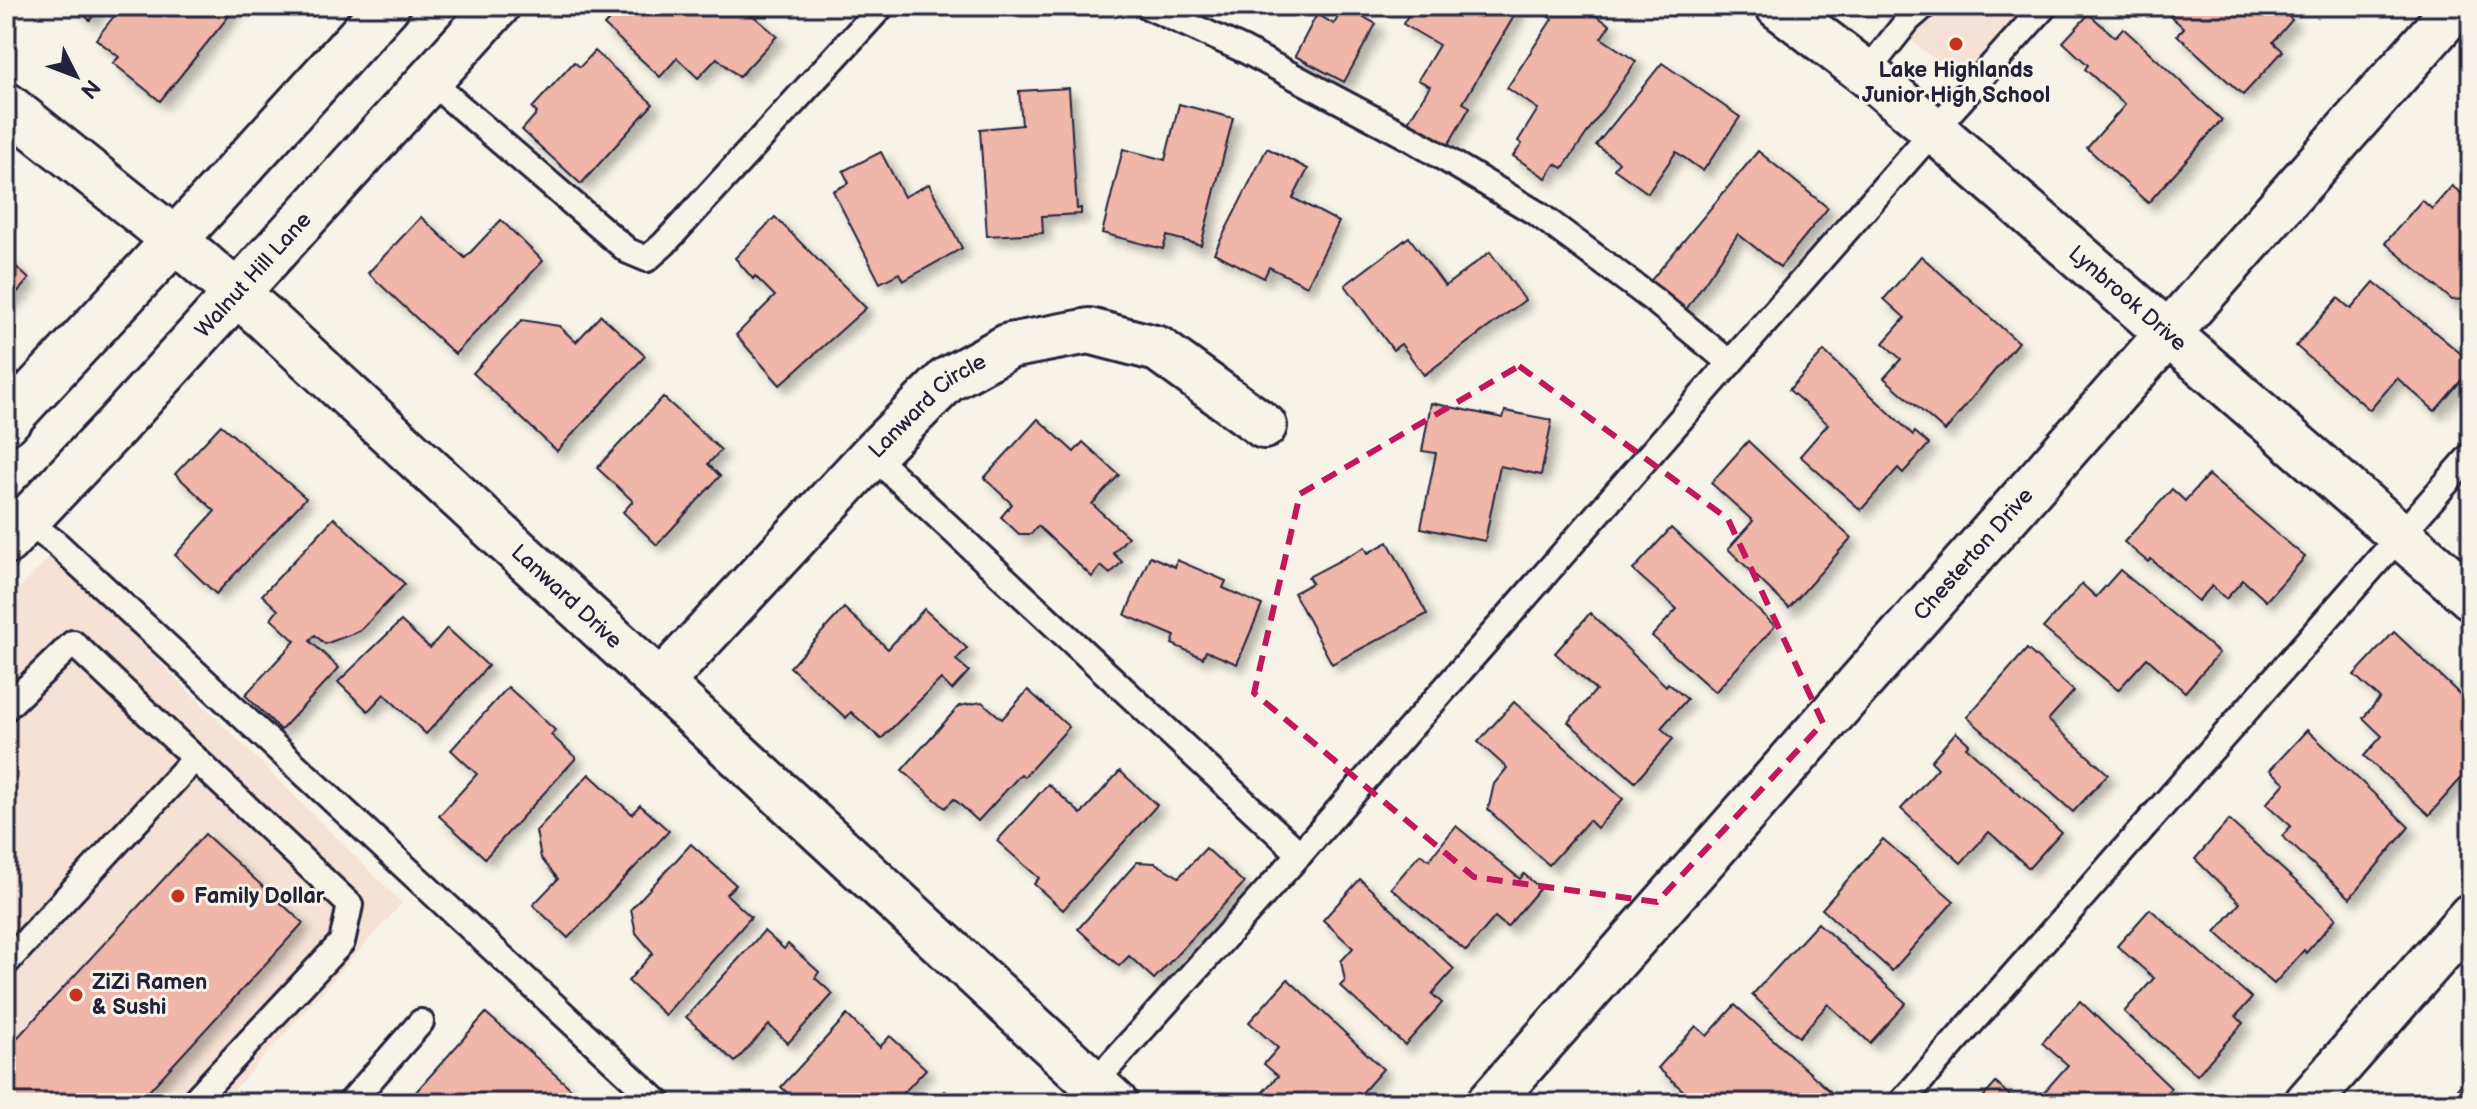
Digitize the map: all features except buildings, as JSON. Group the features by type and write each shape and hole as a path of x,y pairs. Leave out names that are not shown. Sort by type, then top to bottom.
{"street":[{"path":"6,422 387,6"},
{"name":"Walnut Hill Lane","path":"16,531 117,425 497,6"},
{"name":"Lynbrook Drive","path":"1778,6 1934,130 2471,597"},
{"name":"Chesterton Drive","path":"1489,1103 2457,6"},
{"name":"Lanward Drive","path":"6,105 235,292 1104,1093"},
{"name":"Lanward Circle","path":"660,683 872,455 947,380 1009,346 1089,331 1158,349 1264,426"},
{"path":"2307,1103 2471,916"}],"lane":[{"path":"430,81 628,251 647,259 882,6"},
{"path":"1147,6 1244,50 1410,138 1538,214 1655,301 1730,363"},
{"path":"1866,73 1908,20 1924,6"},
{"path":"1104,1093 1300,854 2045,6"},
{"path":"872,455 1300,854"},
{"path":"1901,1103 2471,455"},
{"path":"16,531 57,544 659,1103"},
{"path":"6,708 73,643 350,905 342,942 192,1103"},
{"path":"6,963 195,758"},
{"path":"350,1103 421,1022"}],"highlighted area":[{"path":"1519,366 1728,519 1823,723 1657,902 1474,877 1254,693 1300,494"}],"shaded area":[{"name":"Lake Highlands Junior High School","path":"1870,6 2029,6 1962,82"},
{"path":"52,555 402,903 222,1103 6,1103 6,602"}],"place":[{"name":"Lake Highlands Junior High School","path":"1956,44"},
{"name":"Family Dollar","path":"178,896"},
{"name":"ZiZi Ramen & Sushi","path":"76,995"}]}
